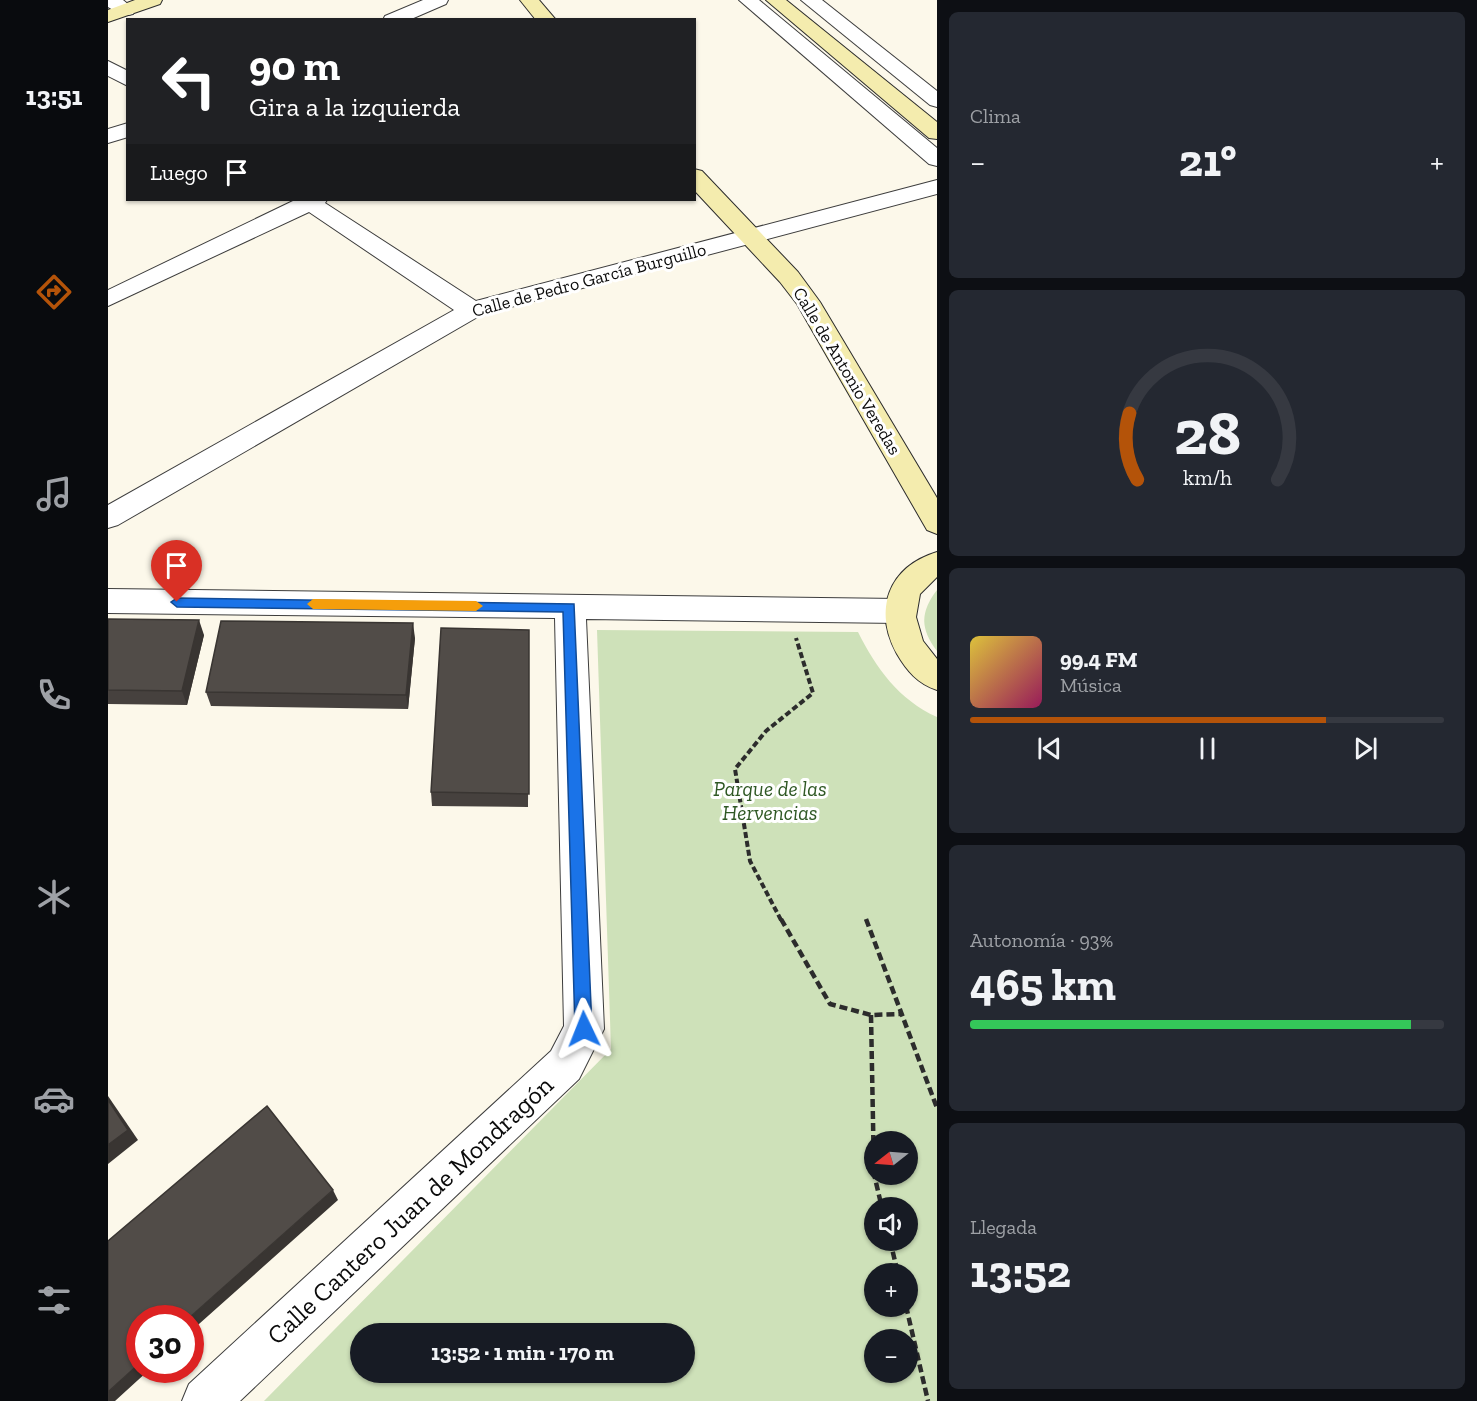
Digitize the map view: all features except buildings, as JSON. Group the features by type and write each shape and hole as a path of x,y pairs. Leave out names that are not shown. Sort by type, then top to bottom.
{"street":[{"path":"110,0 126,10"},
{"path":"108,16 153,0"},
{"path":"397,18 439,0"},
{"path":"529,0 545,18"},
{"path":"748,0 937,159"},
{"path":"775,0 937,133"},
{"path":"810,0 937,101"},
{"path":"108,67 126,79"},
{"path":"108,137 126,130"},
{"name":"Calle de Antonio Veredas","path":"696,178 789,277 808,302 937,522"},
{"name":"Calle de Pedro García Burguillo","path":"108,518 472,310 937,187"},
{"path":"108,299 309,201"},
{"path":"312,201 472,310"},
{"path":"937,563 916,576 904,592 899,611 903,635 917,659 937,678"},
{"path":"108,602 899,611"},
{"name":"Calle Cantero Juan de Mondragón","path":"206,1401 565,1065 584,1029 570,607"}],"path":[{"path":"787,610 813,693 766,731 735,769 750,861 830,1004 871,1015 902,1014"},
{"path":"866,919 937,1108"},
{"path":"871,1015 874,1174 879,1197"},
{"path":"909,1317 928,1401"}],"green space":[{"path":"937,590 937,651 927,635 924,620 927,606"},
{"name":"Parque de las Hervencias","path":"597,630 858,632 890,682 911,702 937,717 937,1401 264,1401 611,1049"}],"slow traffic":[{"path":"313,604 476,606"}],"route":[{"path":"177,602 570,607 584,1029"}]}
